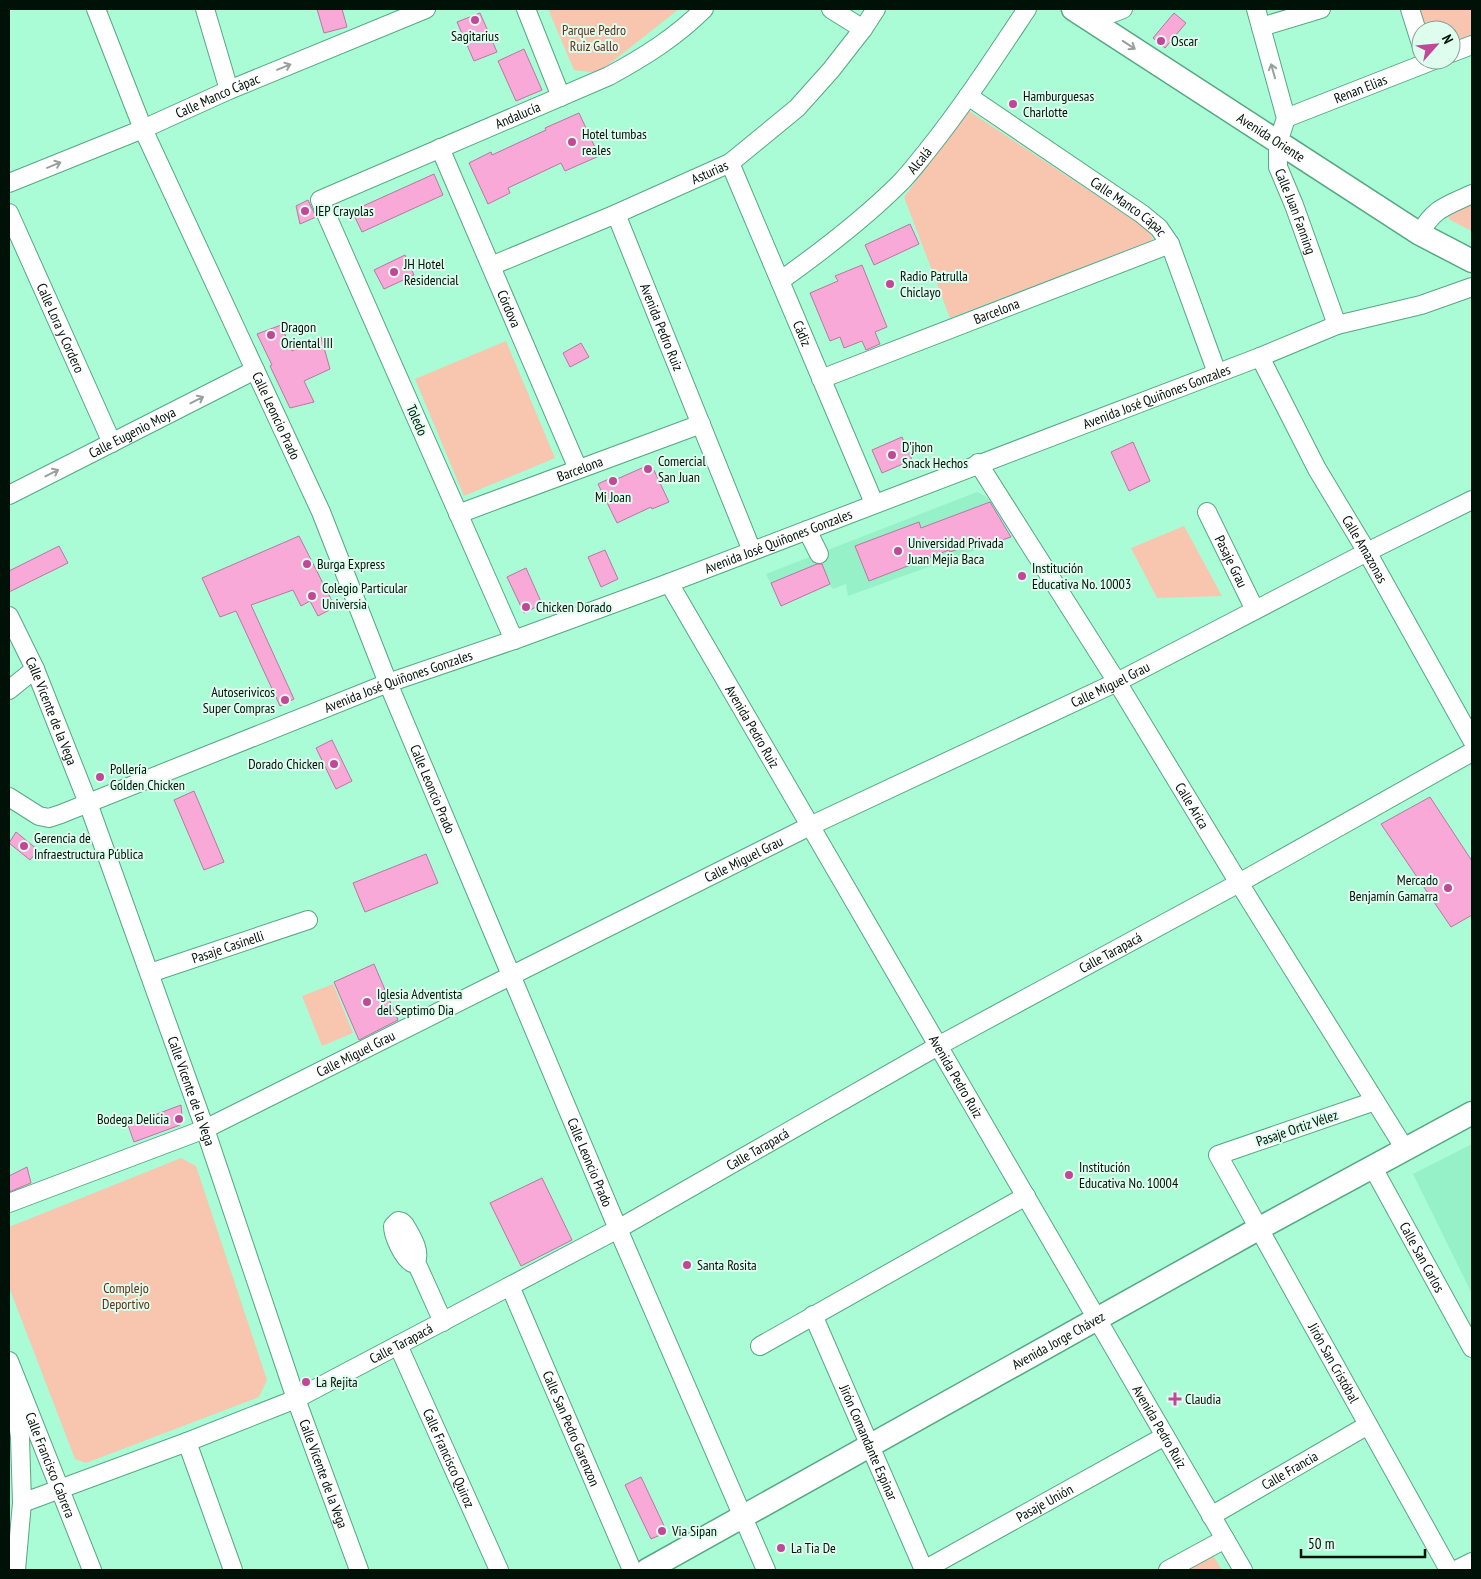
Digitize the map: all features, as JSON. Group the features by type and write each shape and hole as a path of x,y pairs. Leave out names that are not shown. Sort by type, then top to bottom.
{"main road":[{"name":"Avenida Oriente","path":"1073,9 1420,234 1472,260"},
{"name":"Avenida Jorge Chávez","path":"648,1570 1258,1229 1472,1113"}],"street":[{"name":"Calle Leoncio Prado","path":"96,9 143,129 321,512 388,683 618,1229 766,1570"},
{"path":"205,9 229,90"},
{"name":"Calle Manco Cápac","path":"9,183 143,129 229,90 426,9"},
{"path":"526,9 561,97"},
{"name":"Andalucía","path":"320,200 609,76 642,58 671,38 704,9"},
{"path":"831,9 863,30"},
{"name":"Asturias","path":"491,266 616,214 730,163 797,108 863,30 876,9"},
{"name":"Alcalá","path":"780,281 837,239 901,182 938,137 968,96 1027,9"},
{"path":"1092,21 1123,9"},
{"path":"1256,9 1286,118"},
{"path":"1261,27 1321,9"},
{"name":"Renan Elias","path":"1286,118 1411,68"},
{"name":"Calle Manco Cápac","path":"968,96 1142,214 1159,228 1170,244 1218,373"},
{"name":"Calle Juan Fanning","path":"1286,118 1278,143 1278,167 1337,325"},
{"name":"Córdova","path":"440,148 578,469"},
{"name":"Cádiz","path":"730,163 874,503"},
{"path":"1420,234 1426,221 1438,209 1472,194"},
{"name":"Toledo","path":"320,200 514,640"},
{"name":"Calle Lora y Cordero","path":"9,213 112,442"},
{"name":"Avenida Pedro Ruiz","path":"616,214 752,551"},
{"name":"Barcelona","path":"821,379 1170,244"},
{"name":"Avenida José Quiñones Gonzales","path":"9,798 29,811 49,818 388,683 514,640 669,583 978,463 1260,357 1337,325 1422,304 1472,287"},
{"name":"Calle Amazonas","path":"1260,357 1317,469 1367,552 1472,740"},
{"name":"Calle Eugenio Moya","path":"9,495 255,370"},
{"name":"Barcelona","path":"458,514 701,424"},
{"name":"Calle Arica","path":"978,463 1117,682 1405,1149"},
{"name":"Calle Miguel Grau","path":"9,1203 205,1129 810,826 1117,682 1367,552 1472,500"},
{"name":"Pasaje Grau","path":"1207,512 1255,610"},
{"path":"807,530 818,554"},
{"name":"Avenida Pedro Ruiz","path":"669,583 1243,1570"},
{"name":"Calle Vicente de la Vega","path":"9,616 36,669 88,803 205,1129 296,1399 359,1570"},
{"path":"9,690 36,669"},
{"name":"Calle Tarapacá","path":"22,1503 187,1442 296,1399 618,1229 938,1046 1239,882 1472,752"},
{"name":"Pasaje Casinelli","path":"150,973 308,920"},
{"name":"Pasaje Ortiz Vélez","path":"1218,1155 1375,1101"},
{"name":"Jirón San Cristóbal","path":"1218,1155 1449,1570"},
{"name":"Calle San Carlos","path":"1372,1166 1472,1348"},
{"path":"760,1346 1026,1196"},
{"path":"416,1262 443,1322"},
{"name":"Calle San Pedro Garenzon","path":"510,1286 632,1570"},
{"name":"Jirón Comandante Espinar","path":"813,1315 924,1570"},
{"name":"Calle Francisco Quiroz","path":"398,1345 499,1570"},
{"path":"10,1365 20,1437 22,1503 16,1570"},
{"name":"Calle Francisco Cabrera","path":"10,1365 92,1570"},
{"name":"Calle Francia","path":"1211,1516 1368,1425"},
{"name":"Pasaje Unión","path":"924,1570 1165,1436"},
{"path":"187,1442 234,1570"},
{"path":"1168,1570 1225,1539"},
{"path":"1456,1570 1472,1562"}],"shaded area":[{"name":"Universidad Privada Juan Mejia Baca","path":"977,492 987,497 1011,537 848,596 846,584 833,589 830,585 781,606 766,574"},
{"path":"1472,1144 1472,1294 1413,1174"}],"green space":[{"name":"Parque Pedro Ruiz Gallo","path":"548,9 679,9 598,73 574,70"},
{"path":"1419,9 1472,9 1472,35 1461,39 1461,20 1423,20"},
{"path":"969,111 1150,231 1153,240 950,318 904,197"},
{"path":"1472,198 1472,231 1450,220 1447,213"},
{"path":"506,341 555,458 464,496 415,379"},
{"path":"1184,526 1222,596 1157,598 1131,548"},
{"path":"333,984 353,1033 322,1046 302,996"},
{"name":"Complejo Deportivo","path":"181,1158 196,1166 267,1380 259,1397 86,1463 75,1459 9,1287 9,1227"},
{"path":"1213,1555 1222,1570 1185,1570"}],"building":[{"path":"317,9 342,9 347,27 324,33"},
{"path":"480,13 497,52 474,61 457,22"},
{"path":"1174,13 1186,23 1165,48 1153,38"},
{"path":"524,49 542,90 516,101 498,61"},
{"path":"579,113 599,156 565,171 561,163 508,188 510,193 488,204 469,163 491,152 492,155"},
{"path":"434,174 443,195 362,232 352,211"},
{"name":"IEP Crayolas","path":"308,200 316,217 300,224 296,206"},
{"path":"910,224 919,244 874,265 865,245"},
{"name":"JH Hotel Residencial","path":"405,255 414,275 384,289 374,270"},
{"path":"862,265 887,327 875,332 880,344 866,350 862,341 844,348 840,337 830,341 810,293 838,281 835,276"},
{"path":"281,325 292,351 321,337 330,369 304,381 314,402 290,408 270,366 272,365 257,334"},
{"path":"581,343 589,357 570,367 563,353"},
{"name":"D'jhon Snack Hechos","path":"902,437 912,460 882,473 872,450"},
{"path":"1133,442 1150,481 1129,491 1111,452"},
{"path":"651,464 669,502 652,509 651,507 617,523 598,484 615,476 617,479"},
{"path":"990,502 1011,537 987,545 984,540 950,552 949,550 869,581 855,546 919,522 921,528"},
{"path":"299,536 335,607 318,616 310,601 301,606 293,590 251,605 294,699 280,706 236,611 220,617 202,578"},
{"path":"59,546 68,563 9,592 9,571"},
{"path":"605,550 618,579 601,587 588,557"},
{"path":"817,564 822,564 830,584 781,606 771,583"},
{"path":"526,568 542,604 524,613 507,577"},
{"name":"Dorado Chicken","path":"332,740 352,781 336,789 316,748"},
{"path":"194,791 224,862 204,870 174,800"},
{"name":"Mercado Benjamín Gamarra","path":"1430,797 1472,861 1472,915 1451,927 1381,824"},
{"name":"Gerencia de Infraestructura Pública","path":"16,832 38,850 30,860 9,843"},
{"path":"426,854 438,883 365,912 353,883"},
{"name":"Iglesia Adventista del Septimo Dia","path":"374,964 398,1020 359,1040 334,982"},
{"path":"181,1105 182,1116 180,1125 134,1142 128,1125"},
{"path":"27,1167 31,1183 9,1192 9,1176"},
{"path":"542,1178 572,1240 521,1266 490,1203"},
{"path":"641,1477 667,1532 651,1539 625,1485"}],"place":[{"name":"Sagitarius","path":"475,20"},
{"name":"Oscar","path":"1161,41"},
{"name":"Hamburguesas Charlotte","path":"1013,104"},
{"name":"Hotel tumbas reales","path":"572,142"},
{"name":"IEP Crayolas","path":"305,211"},
{"name":"JH Hotel Residencial","path":"394,272"},
{"name":"Radio Patrulla Chiclayo","path":"890,284"},
{"name":"Dragon Oriental III","path":"271,335"},
{"name":"D'jhon Snack Hechos","path":"892,455"},
{"name":"Comercial San Juan","path":"648,469"},
{"name":"Mi Joan","path":"613,481"},
{"name":"Universidad Privada Juan Mejia Baca","path":"898,551"},
{"name":"Burga Express","path":"307,564"},
{"name":"Institución Educativa No. 10003","path":"1022,576"},
{"name":"Colegio Particular Universia","path":"312,596"},
{"name":"Chicken Dorado","path":"526,607"},
{"name":"Autoserivicos Super Compras","path":"285,700"},
{"name":"Dorado Chicken","path":"334,764"},
{"name":"Pollería Golden Chicken","path":"100,777"},
{"name":"Gerencia de Infraestructura Pública","path":"24,846"},
{"name":"Mercado Benjamín Gamarra","path":"1448,888"},
{"name":"Iglesia Adventista del Septimo Dia","path":"367,1002"},
{"name":"Bodega Delicia","path":"179,1119"},
{"name":"Institución Educativa No. 10004","path":"1069,1175"},
{"name":"Santa Rosita","path":"687,1265"},
{"name":"La Rejita","path":"306,1382"},
{"name":"Claudia","path":"1175,1399"},
{"name":"Via Sipan","path":"662,1531"},
{"name":"La Tia De","path":"781,1548"}]}
